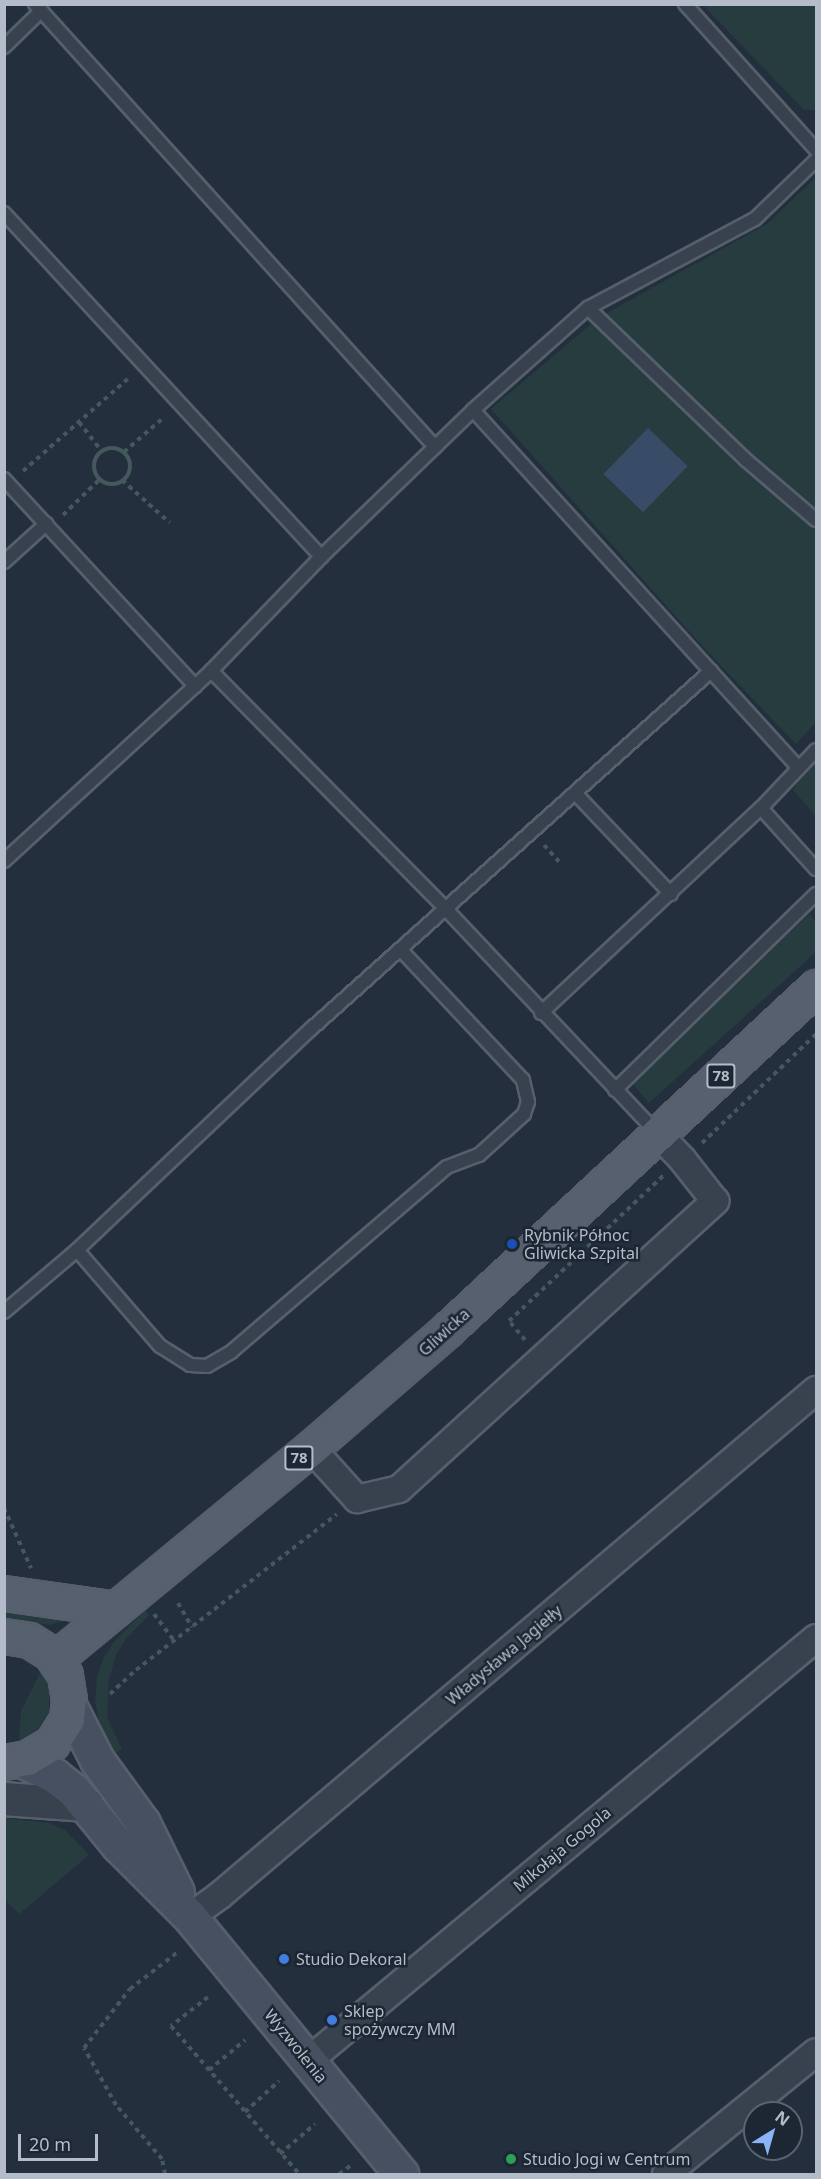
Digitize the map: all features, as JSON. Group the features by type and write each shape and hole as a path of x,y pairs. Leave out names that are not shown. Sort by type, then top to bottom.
{"main road":[{"name":"Gliwicka","path":"55,1659 311,1448 462,1316 816,987"},
{"path":"4,1593 116,1609"},
{"path":"4,1636 29,1640 55,1659 67,1680 69,1705 67,1719 56,1738 40,1752 13,1761"},
{"name":"Wyzwolenia","path":"69,1705 97,1760 143,1823 190,1917"},
{"name":"Wyzwolenia","path":"13,1761 55,1776 87,1806 118,1845 190,1917 401,2175"}],"street":[{"path":"311,1448 357,1499 399,1489 715,1201 682,1159 658,1134"},
{"name":"Władysława Jagiełły","path":"190,1917 228,1888 816,1390"},
{"name":"Mikołaja Gogola","path":"308,2061 816,1638"},
{"path":"4,1799 87,1806"},
{"path":"666,2175 816,2052"}],"lane":[{"path":"685,4 816,150"},
{"path":"4,47 38,8 435,447"},
{"path":"4,861 211,671 321,557 473,410 588,308 754,219 816,160"},
{"path":"4,213 321,557"},
{"path":"588,308 746,460 816,520"},
{"path":"473,410 800,768"},
{"path":"7,481 195,686"},
{"path":"4,562 48,526"},
{"path":"211,671 447,910 658,1134"},
{"path":"4,1312 77,1250 311,1029 447,910 711,671"},
{"path":"542,1013 761,808 816,750"},
{"path":"576,794 671,894"},
{"path":"761,808 816,868"},
{"path":"615,1090 816,894"},
{"path":"77,1250 160,1346 189,1365 207,1366 231,1352 447,1167 480,1155 524,1114 528,1102 523,1080 401,950"}],"path":[{"path":"7,481 79,422 143,364"},
{"path":"124,452 162,419"},
{"path":"79,422 102,451"},
{"path":"114,448 124,452 128,456 130,469 122,480 111,484 100,479 96,474 95,461 102,451 114,448"},
{"path":"48,526 100,479"},
{"path":"122,480 170,523"},
{"path":"533,833 560,863"},
{"path":"110,1694 136,1670 357,1499"},
{"path":"4,1508 31,1567"},
{"path":"178,1603 192,1628"},
{"path":"165,2175 162,2159 116,2105 84,2048 130,1989 179,1951"},
{"path":"207,1997 171,2026 298,2175"},
{"path":"209,2070 245,2040"},
{"path":"245,2112 279,2081"},
{"path":"280,2154 315,2124"},
{"path":"339,2175 350,2166"}],"green space":[{"path":"703,5 816,5 816,110 804,110"},
{"path":"816,177 816,722 796,744 704,648 491,409 598,318 767,224"},
{"path":"816,756 816,816 793,790"},
{"path":"809,914 816,922 816,952 649,1103 632,1083"},
{"path":"4,1605 68,1617 68,1619 51,1625 5,1619"},
{"path":"145,1610 149,1615 125,1640 116,1655 109,1679 107,1717 122,1749 113,1755 99,1720 95,1702 97,1676 103,1659 113,1643"},
{"path":"41,1671 49,1687 49,1711 39,1728 19,1741 21,1711"},
{"path":"5,1818 49,1823 65,1830 89,1855 19,1914 5,1899"}],"water":[{"path":"648,428 688,466 643,512 604,474"}],"place":[{"name":"Rybnik Północ Gliwicka Szpital","path":"512,1244"},
{"name":"Studio Dekoral","path":"284,1959"},
{"name":"Sklep spożywczy MM","path":"332,2020"},
{"name":"Studio Jogi w Centrum","path":"511,2159"}]}
